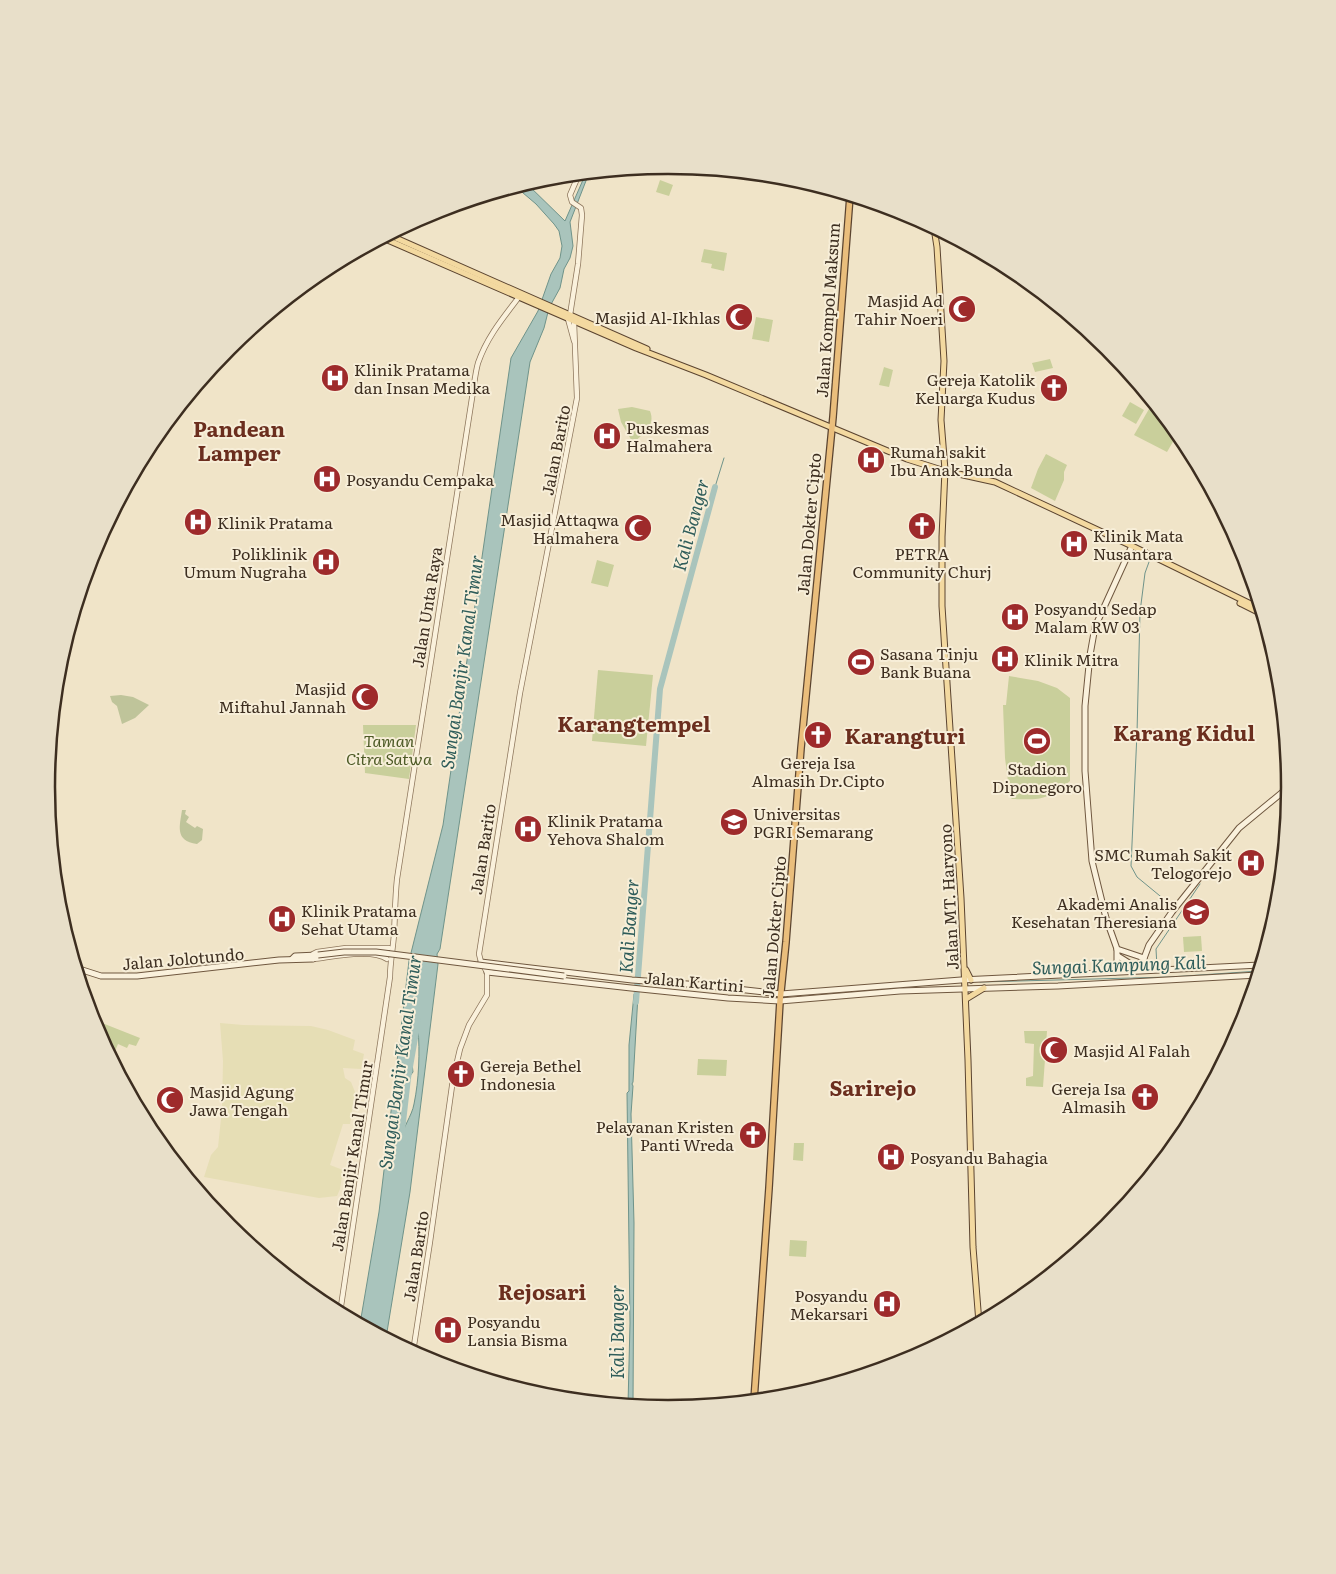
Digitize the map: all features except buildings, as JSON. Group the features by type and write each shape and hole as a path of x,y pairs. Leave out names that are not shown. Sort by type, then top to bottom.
{"highway":[{"name":"Jalan Kompol Maksum","path":"831,427 849,202"},
{"name":"Jalan Dokter Cipto","path":"754,1394 780,1001 831,427"}],"main road":[{"name":"Jalan MT. Haryono","path":"935,235 944,361 942,433 945,471 942,537 942,606 959,857 964,965 968,980 966,989 966,1038 973,1245 978,1316"},
{"path":"395,238 528,299 676,363"},
{"path":"390,241 519,297 528,299"},
{"path":"569,317 574,322 583,326 908,459 945,471 994,481 1253,605"},
{"path":"575,330 583,326"},
{"path":"1129,546 1254,610"},
{"path":"1115,972 1118,967 1118,952 1106,918 1092,861 1085,771 1085,706 1090,655 1095,628 1129,546"},
{"path":"1118,952 1134,968 1144,960 1149,945 1172,912 1239,828 1281,794"},
{"name":"Jalan Kartini","path":"315,956 344,952 376,952 565,976 572,974"},
{"path":"1118,952 1144,960 1151,970"},
{"name":"Jalan Jolotundo","path":"84,970 102,976 137,976 292,959 295,956 315,956"},
{"name":"Jalan Kartini","path":"481,962 572,974 781,994 834,988 1115,972 1134,968 1151,970 1254,965"},
{"name":"Jalan Kartini","path":"487,972 728,998 780,1001 900,991 1251,975"},
{"path":"565,976 570,981"},
{"path":"966,998 984,988"}],"street":[{"path":"574,342 569,317 581,243 582,211 580,206 572,202 570,195 576,181"},
{"name":"Jalan Unta Raya","path":"389,961 394,934 393,914 397,879 441,604 452,520 478,365 490,336 519,297"},
{"path":"574,322 574,342"},
{"name":"Jalan Barito","path":"481,962 479,954 518,703 577,398 574,342"},
{"path":"315,956 317,952 346,948 391,946"},
{"path":"315,956 380,955 389,961"},
{"name":"Jalan Banjir Kanal Timur","path":"341,1306 390,977 389,961"},
{"path":"481,962 487,972"},
{"name":"Jalan Barito","path":"414,1345 453,1079 461,1044 469,1025 487,996 487,972"}],"shaded area":[{"path":"220,1023 311,1026 355,1040 353,1050 364,1054 361,1069 343,1068 345,1078 351,1082 355,1092 350,1124 343,1124 330,1165 343,1170 337,1196 319,1198 204,1177 211,1155 218,1147 222,1109 223,1061"}],"green space":[{"path":"660,180 673,185 669,196 656,192"},
{"path":"704,249 727,253 724,271 711,268 712,264 701,262"},
{"path":"756,317 773,320 769,342 752,339"},
{"path":"1050,359 1053,368 1035,372 1032,363"},
{"path":"884,367 893,370 889,387 879,385"},
{"path":"1130,402 1144,410 1136,424 1122,416"},
{"path":"632,407 650,411 651,416 650,425 633,443 621,422 618,409"},
{"path":"1149,408 1174,440 1167,452 1134,435"},
{"path":"1046,454 1067,465 1064,472 1064,480 1055,501 1031,488"},
{"path":"597,560 614,565 608,587 591,583"},
{"path":"598,670 653,675 646,746 592,741"},
{"name":"Stadion Diponegoro","path":"1009,676 1038,681 1057,688 1070,698 1070,781 1056,792 1044,798 1012,799 1010,797 1005,758 1003,705 1006,705"},
{"path":"110,696 133,697 149,705 135,718 122,724 117,706 112,702"},
{"name":"Taman Citra Satwa","path":"363,725 416,725 409,779 365,773"},
{"path":"182,810 186,810 185,814 189,817 186,822 195,828 197,826 203,829 202,840 197,844 185,840 180,832"},
{"path":"1201,936 1202,951 1184,952 1183,937"},
{"path":"103,1023 140,1038 136,1046 129,1044 127,1048 118,1044 115,1051"},
{"path":"1024,1031 1047,1031 1043,1087 1026,1086 1026,1078 1033,1076 1034,1044 1025,1043"},
{"path":"698,1059 727,1060 726,1076 697,1075"},
{"path":"794,1143 804,1143 803,1161 793,1160"},
{"path":"790,1240 807,1241 806,1257 789,1256"}],"water":[{"path":"587,179 570,222 573,246 570,258 564,269 560,288 549,308 544,328 530,362 440,949 437,954 438,964 410,1192 387,1332 361,1318 379,1212 409,961 443,825 511,358 538,311 551,274 560,258 562,246 559,231 554,224 522,192 533,190 565,221 583,180","holes":["418,1028 419,1066 413,1109 401,1140 399,1139 403,1100 401,1098 403,1085 413,1072 411,1055 415,1046 415,1031"]},
{"path":"634,994 638,995 631,1114 634,1223 633,1399 628,1399 630,1323 627,1093 629,1091 629,1045"}],"waterway":[{"name":"Kali Banger","path":"715,487 724,458"},
{"name":"Kali Banger","path":"636,1002 660,689 715,487"},
{"name":"Sungai Kampung Kali","path":"1149,562 1145,573 1140,612 1131,866 1137,877 1171,905"},
{"name":"Sungai Kampung Kali","path":"1157,967 1156,949 1200,884"},
{"name":"Sungai Kampung Kali","path":"980,982 1170,977 1252,971"},
{"name":"Sungai Banjir Kanal Timur","path":"401,1140 408,1078 418,1021"}],"place":[{"name":"Masjid Ad Tahir Noeri","path":"962,309"},
{"name":"Masjid Al-Ikhlas","path":"739,317"},
{"name":"Klinik Pratama dan Insan Medika","path":"335,378"},
{"name":"Gereja Katolik Keluarga Kudus","path":"1054,388"},
{"name":"Puskesmas Halmahera","path":"607,436"},
{"name":"Rumah sakit Ibu Anak Bunda","path":"871,460"},
{"name":"Posyandu Cempaka","path":"327,479"},
{"name":"Klinik Pratama","path":"198,522"},
{"name":"PETRA Community Churj","path":"922,526"},
{"name":"Masjid Attaqwa Halmahera","path":"638,528"},
{"name":"Klinik Mata Nusantara","path":"1074,544"},
{"name":"Poliklinik Umum Nugraha","path":"326,562"},
{"name":"Posyandu Sedap Malam RW 03","path":"1015,617"},
{"name":"Klinik Mitra","path":"1005,659"},
{"name":"Sasana Tinju Bank Buana","path":"861,662"},
{"name":"Masjid Miftahul Jannah","path":"365,697"},
{"name":"Gereja Isa Almasih Dr.Cipto","path":"818,735"},
{"name":"Stadion Diponegoro","path":"1037,741"},
{"name":"Universitas PGRI Semarang","path":"734,822"},
{"name":"Klinik Pratama Yehova Shalom","path":"528,829"},
{"name":"SMC Rumah Sakit Telogorejo","path":"1251,863"},
{"name":"Akademi Analis Kesehatan Theresiana","path":"1196,912"},
{"name":"Klinik Pratama Sehat Utama","path":"282,919"},
{"name":"Masjid Al Falah","path":"1054,1050"},
{"name":"Gereja Bethel Indonesia","path":"461,1074"},
{"name":"Gereja Isa Almasih","path":"1145,1097"},
{"name":"Masjid Agung Jawa Tengah","path":"170,1100"},
{"name":"Pelayanan Kristen Panti Wreda","path":"753,1135"},
{"name":"Posyandu Bahagia","path":"891,1157"},
{"name":"Posyandu Mekarsari","path":"887,1304"},
{"name":"Posyandu Lansia Bisma","path":"448,1330"}],"district":[{"name":"Pandean Lamper","path":"239,439"},
{"name":"Karangtempel","path":"634,722"},
{"name":"Karang Kidul","path":"1184,731"},
{"name":"Karangturi","path":"905,734"},
{"name":"Sarirejo","path":"873,1086"},
{"name":"Rejosari","path":"542,1290"}]}
